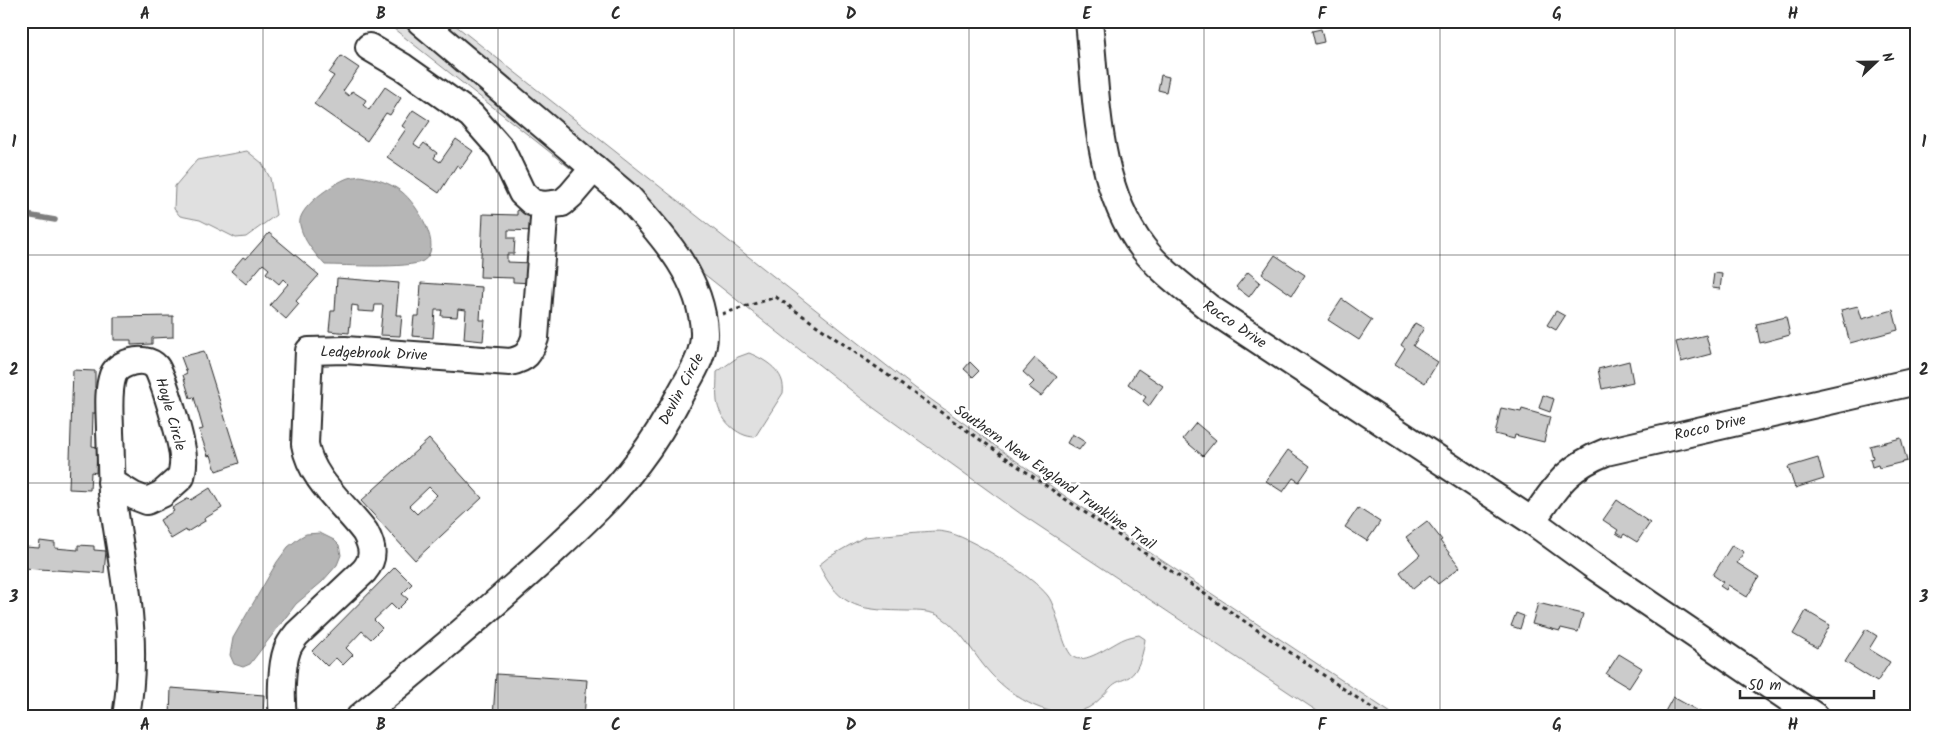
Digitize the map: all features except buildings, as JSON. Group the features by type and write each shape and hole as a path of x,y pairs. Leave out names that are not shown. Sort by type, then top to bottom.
{"street":[{"name":"Devlin Circle","path":"360,717 524,578 588,518 638,463 669,415 698,362 703,347 703,320 694,287 672,250 628,197 420,21"},
{"name":"Rocco Drive","path":"1090,21 1104,158 1119,207 1144,249 1165,271 1208,307 1532,521 1591,564 1816,717"},
{"path":"369,47 404,67 471,115 501,149 522,193 533,203 546,206 562,202 594,168"},
{"name":"Ledgebrook Drive","path":"283,717 286,651 297,634 370,564 372,553 371,542 365,532 316,473 307,459 305,444 309,351 345,350 510,362 522,359 530,351 534,338 546,206"},
{"name":"Hoyle Circle","path":"111,482 134,496 147,501 162,494 181,477 184,456 163,383 155,366 145,361 137,360 119,367 114,373 111,385 111,482 116,528 128,599 132,660 126,717"},
{"name":"Rocco Drive","path":"1532,521 1564,476 1586,460 1600,454 1917,381"}],"path":[{"name":"Southern New England Trunkline Trail","path":"703,320 776,297 1047,486 1385,717"}],"shaded area":[{"path":"384,21 450,21 915,388 1065,496 1397,717 1326,717 1021,514 871,406"},
{"path":"1909,21 1917,21 1917,56"},
{"path":"247,151 262,163 270,178 276,215 246,237 236,238 200,220 180,216 174,209 175,186 197,160"},
{"path":"360,176 387,183 402,192 421,215 430,236 431,246 429,255 423,261 391,266 325,265 313,251 300,225 300,218 304,211 317,197 334,185 348,178"},
{"path":"749,353 762,359 774,368 783,386 783,393 755,437 742,434 730,426 718,408 717,398 717,372 738,357"},
{"path":"938,531 955,535 1000,558 1029,578 1048,596 1055,610 1063,639 1075,658 1080,659 1093,656 1124,639 1139,635 1145,639 1136,670 1129,677 1117,682 1088,708 1062,713 1048,711 1022,700 1000,683 985,667 956,629 941,617 925,612 878,610 854,604 835,591 819,565 829,557 864,537"},
{"path":"320,533 334,540 339,545 341,555 337,565 322,582 296,604 250,664 243,667 234,664 230,655 233,638 277,562 288,547 299,538 306,534"}],"waterway":[{"path":"21,214 55,220"}]}
